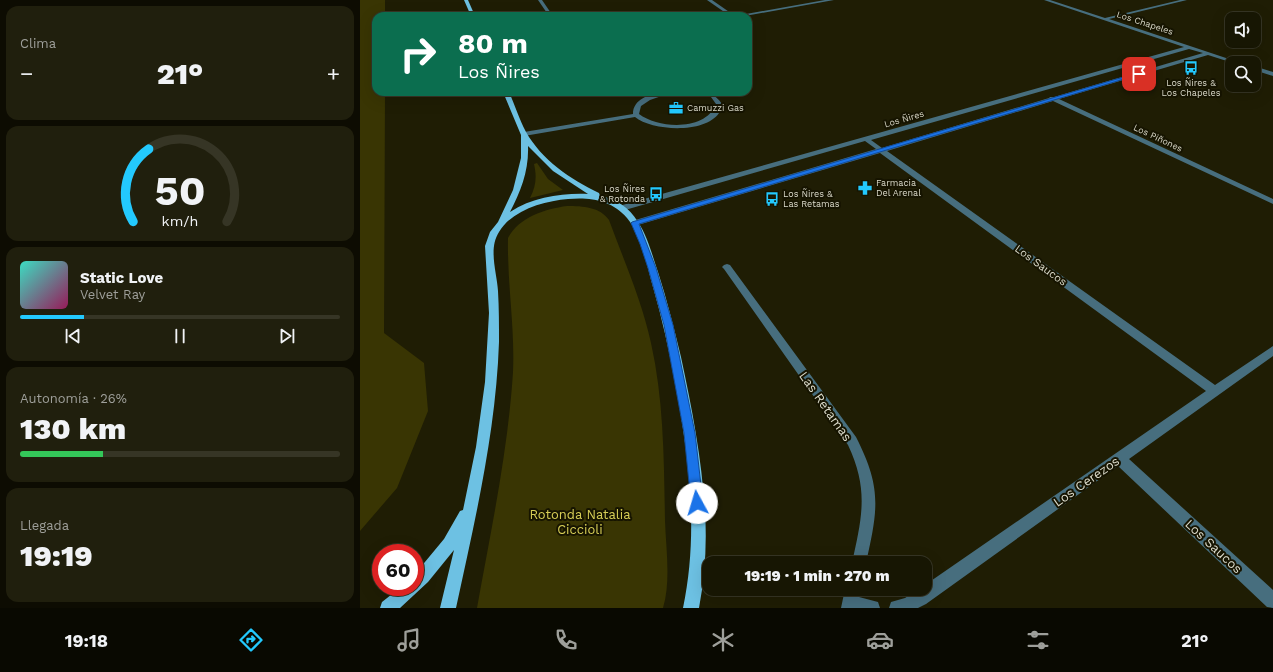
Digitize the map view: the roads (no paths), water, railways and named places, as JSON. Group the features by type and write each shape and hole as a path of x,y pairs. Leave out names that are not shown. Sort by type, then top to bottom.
{"main road":[{"path":"466,0 471,12"},
{"path":"448,608 472,500 484,436 493,351 494,315 489,252 491,238 512,201 522,176 526,153 524,134 508,96"},
{"path":"524,134 556,171 581,188 615,202 622,208 635,223 644,244 664,306 692,448 699,534 697,568 691,608"},
{"path":"494,232 503,222 526,207 554,198 593,197 615,202"},
{"path":"424,576 447,547 462,524 472,500"},
{"path":"388,608 402,596"}],"street":[{"path":"540,0 548,12"},
{"path":"709,0 727,12"},
{"path":"752,13 832,0"},
{"name":"Los Chapeles","path":"1046,0 1225,59"},
{"path":"1105,19 1185,0"},
{"name":"Los Ñires","path":"622,208 1190,47"},
{"path":"635,223 1209,53"},
{"path":"1263,71 1273,68"},
{"path":"1263,71 1273,74"},
{"name":"Los Piñones","path":"1036,90 1273,202"},
{"path":"636,115 637,107 654,96"},
{"path":"524,134 636,115 644,122 659,126 679,126 698,122 712,116 717,112 719,104 713,96"},
{"name":"Los Saucos","path":"866,139 1215,391"},
{"name":"Las Retamas","path":"727,267 852,441 861,458 868,478 870,499 868,522 861,556"},
{"name":"Los Cerezos","path":"897,608 908,605 920,598 1273,350"},
{"name":"Los Saucos","path":"1119,458 1273,601"},
{"path":"850,600 872,608"}],"place":[{"name":"Los Ñires & Los Chapeles","path":"1191,68"},
{"name":"Camuzzi Gas","path":"676,108"},
{"name":"Farmacia Del Arenal","path":"865,188"},
{"name":"Los Ñires & Rotonda","path":"656,194"},
{"name":"Los Ñires & Las Retamas","path":"772,199"}],"park label":[{"name":"Rotonda Natalia Ciccioli","path":"580,522"}]}
